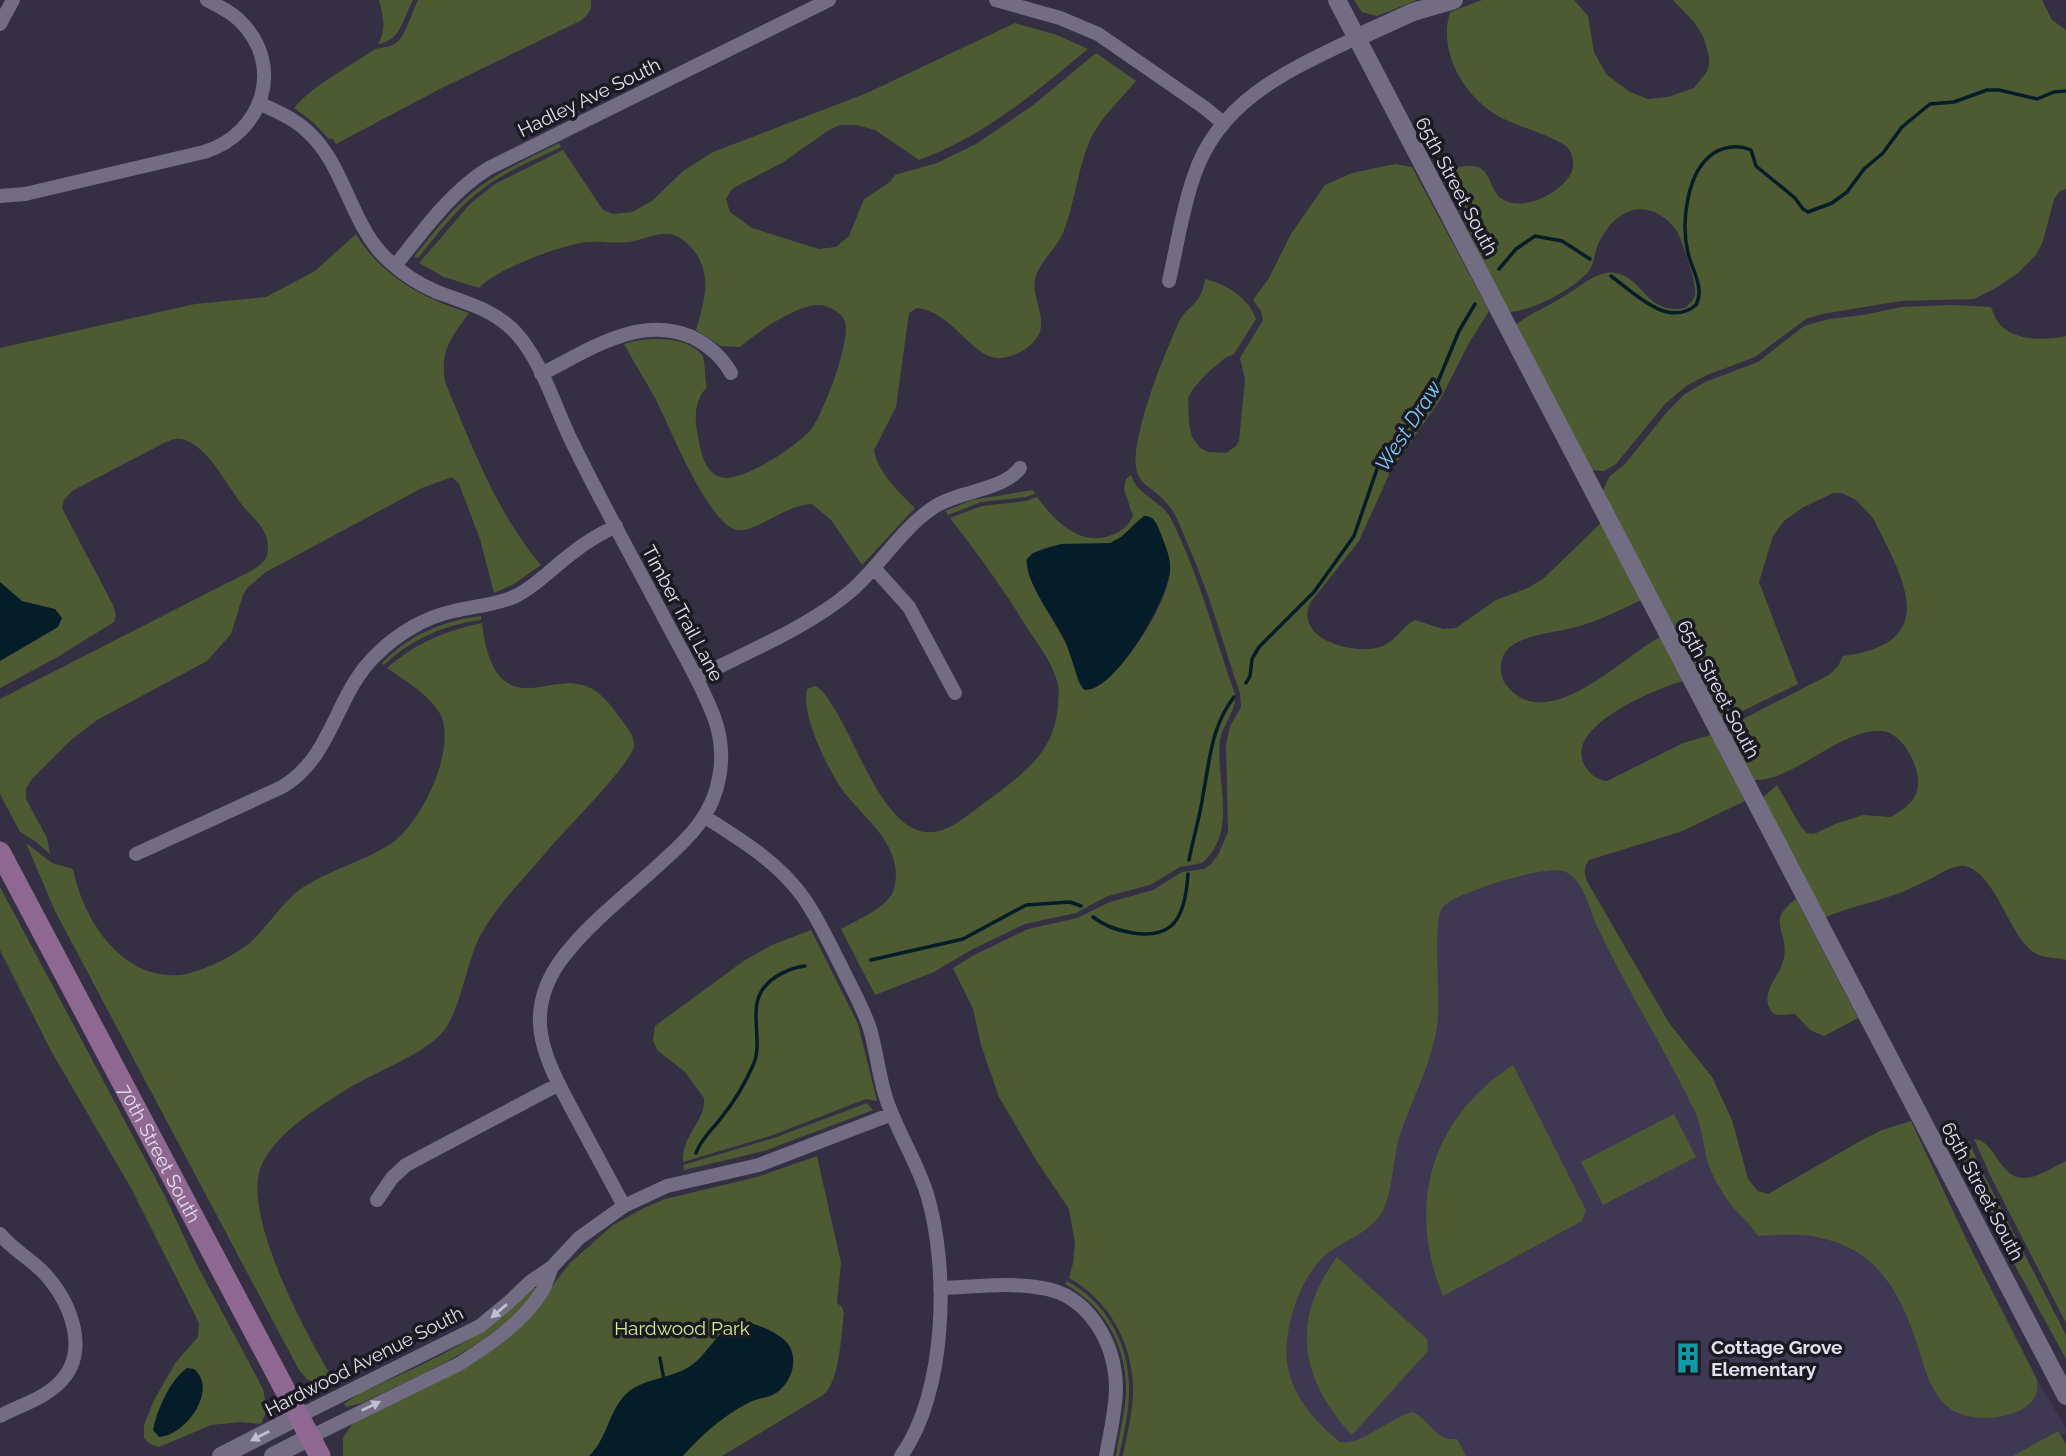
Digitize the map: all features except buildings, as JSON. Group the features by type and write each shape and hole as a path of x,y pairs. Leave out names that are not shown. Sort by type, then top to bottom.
{"main road":[{"name":"70th Street South","path":"0,852 315,1447"}],"street":[{"path":"0,24 13,0"},
{"path":"0,196 24,194 211,150 239,134 251,120 259,103 264,88 264,74 256,41 235,16 207,0"},
{"name":"Hadley Ave South","path":"395,266 446,204 489,168 829,0"},
{"path":"996,0 1060,18 1098,34 1223,123"},
{"name":"65th Street South","path":"1337,0 2066,1395"},
{"path":"1169,281 1192,180 1206,149 1223,123 1241,104 1265,85 1356,38 1413,12 1454,0"},
{"name":"Timber Trail Lane","path":"259,103 293,120 318,143 328,157 365,231 378,250 395,266 425,286 473,304 502,320 524,344 715,719 721,750 718,783 705,817 678,848 575,943 551,976 542,1000 539,1028 544,1052 624,1206"},
{"path":"541,374 619,336 652,328 676,332 700,342 717,355 730,373"},
{"path":"696,678 821,612 849,592 919,518 937,505 963,493 998,484 1011,478 1020,468"},
{"path":"136,853 277,789 298,776 320,749 358,675 377,654 402,634 443,614 491,605 516,596 575,550 616,526"},
{"path":"874,568 909,607 955,693"},
{"path":"705,817 766,858 791,883 815,916 866,1018 882,1085 926,1192 935,1231 940,1322 921,1419 901,1456"},
{"path":"377,1200 392,1178 406,1165 559,1084"},
{"name":"Hardwood Avenue South","path":"221,1456 480,1326 530,1282 552,1267 579,1238 624,1206 667,1186 759,1165 892,1114"},
{"path":"0,1234 39,1268 54,1286 75,1328 76,1345 74,1360 67,1374 54,1388 0,1416"},
{"name":"Hardwood Avenue South","path":"273,1456 315,1447 479,1351 520,1317 539,1296 552,1267"},
{"path":"940,1288 1040,1287 1064,1295 1088,1313 1105,1338 1115,1376 1116,1390 1106,1456"}],"shaded area":[{"path":"1549,813 1753,1211 1928,1157 1975,1257 2040,1385 2066,1428 2066,1433 2020,1456 1215,1456 1022,1077"}],"green space":[{"path":"379,0 413,0 397,34 378,44 383,28"},
{"path":"418,0 591,0 591,4 589,12 580,21 438,90 336,144 294,108 310,92 375,49 396,43"},
{"path":"1354,0 1417,0 1377,16 1362,12"},
{"path":"1482,0 1574,0 1588,16 1594,52 1606,74 1630,92 1648,99 1668,97 1694,88 1709,65 1703,36 1673,0 2042,0 2052,20 2066,30 2066,189 2060,191 2054,199 2043,241 2036,255 2018,273 1996,288 1974,299 1901,301 1806,319 1755,357 1686,386 1665,404 1616,464 1604,471 1590,470 1514,326 1590,279 1607,273 1615,273 1633,282 1653,302 1672,309 1685,308 1695,295 1693,277 1680,238 1672,224 1654,212 1635,210 1619,217 1606,230 1590,269 1581,279 1562,293 1539,304 1507,312 1442,173 1475,166 1487,174 1498,196 1511,203 1521,203 1542,198 1561,186 1572,171 1573,161 1566,146 1492,112 1479,101 1458,75 1448,44 1450,12"},
{"path":"1015,23 1057,35 1088,49 987,126 919,160 875,130 857,125 840,125 782,163 737,186 726,199 730,212 752,228 819,249 836,247 849,236 864,199 890,182 895,175 937,163 976,144 1032,106 1096,53 1136,81 1105,116 1090,140 1063,233 1035,279 1041,329 1031,345 1014,355 997,358 978,350 940,317 929,311 917,308 909,313 896,407 874,450 880,467 896,489 915,508 862,565 831,520 812,504 802,505 744,530 737,530 726,524 702,493 656,400 624,344 665,339 686,344 702,355 707,387 697,406 699,442 703,458 711,471 720,477 729,478 769,462 796,444 812,428 829,392 844,344 845,322 837,312 825,306 805,307 768,326 740,347 721,346 696,330 704,296 705,275 697,255 689,245 671,234 629,242 587,242 570,245 512,267 479,288 444,277 419,263 471,203 495,184 563,150 603,210 613,214 632,212 652,201 683,171 713,152 867,93"},
{"path":"559,143 561,147 506,174 476,194 453,216 418,258 414,257 451,212 475,190 510,168"},
{"path":"1395,164 1412,167 1489,311 1440,400 1391,470 1359,541 1310,603 1307,616 1311,627 1319,636 1330,642 1357,649 1386,645 1415,620 1443,629 1456,628 1496,600 1528,588 1544,578 1601,523 1641,600 1584,625 1517,642 1502,658 1503,680 1514,693 1531,701 1550,702 1590,685 1660,637 1683,681 1634,701 1599,724 1587,737 1581,751 1585,766 1594,776 1607,781 1683,743 1711,735 1745,801 1680,832 1589,860 1585,871 1588,883 1669,1023 1712,1077 1732,1120 1748,1179 1758,1191 1768,1194 1862,1140 1911,1121 1966,1239 2037,1380 2037,1393 2030,1403 2020,1410 1990,1418 1961,1414 1949,1408 1930,1383 1913,1332 1896,1295 1873,1264 1838,1243 1816,1237 1758,1236 1734,1209 1710,1168 1697,1116 1608,949 1582,888 1572,876 1556,870 1522,875 1481,888 1442,908 1438,928 1436,1034 1399,1138 1385,1206 1368,1228 1319,1261 1305,1281 1295,1305 1287,1340 1289,1371 1293,1385 1308,1410 1340,1442 1357,1440 1412,1412 1443,1437 1457,1439 1466,1456 1123,1456 1133,1394 1128,1352 1106,1310 1083,1287 1069,1278 1075,1244 1069,1209 999,1097 981,1045 973,1009 953,968 1028,929 1077,918 1110,902 1153,890 1182,872 1204,869 1218,855 1228,832 1226,745 1230,726 1241,707 1240,693 1203,583 1178,521 1166,502 1144,484 1136,469 1141,424 1155,380 1178,324 1200,295 1205,279 1236,293 1253,311 1256,319 1234,354 1206,374 1188,398 1192,437 1200,448 1208,452 1226,453 1236,446 1239,441 1245,379 1240,358 1263,320 1261,311 1253,300 1269,278 1291,234 1325,185 1352,173"},
{"path":"356,234 378,262 405,284 469,313 448,345 444,361 445,382 498,501 525,545 541,565 514,584 494,593 480,539 459,484 452,477 422,488 266,572 247,588 231,634 207,661 97,720 71,740 32,779 26,789 26,799 47,838 50,854 20,832 0,794 0,699 253,569 266,558 268,544 262,528 210,459 194,444 182,439 164,443 72,491 64,500 62,508 113,605 116,615 114,622 0,688 0,348 195,304 266,297 315,271"},
{"path":"1902,307 1991,307 2004,328 2020,336 2049,339 2066,336 2066,960 2039,955 2026,945 1985,880 1976,871 1965,866 1952,868 1901,892 1824,918 1761,799 1777,785 1801,827 1807,833 1814,834 1863,815 1891,817 1910,803 1917,791 1917,773 1910,754 1898,738 1890,733 1866,732 1833,746 1784,773 1768,779 1752,780 1727,734 1737,722 1829,675 1843,656 1874,649 1894,637 1904,622 1907,605 1895,563 1873,518 1856,500 1842,493 1833,493 1802,508 1784,521 1773,536 1759,582 1798,684 1726,719 1720,719 1602,492 1609,477 1625,464 1685,394 1705,382 1758,362 1804,326 1829,319"},
{"path":"1131,475 1138,488 1161,506 1170,517 1198,582 1235,694 1234,706 1220,740 1223,821 1220,836 1202,863 1180,867 1150,885 1108,896 1076,913 1025,924 971,950 934,972 875,995 841,929 874,911 890,897 896,876 894,862 884,839 841,788 829,766 811,726 806,700 807,689 815,686 826,696 880,794 903,822 917,830 936,832 963,819 1013,781 1035,760 1051,735 1056,720 1059,692 1055,674 1044,653 999,584 950,518 982,506 1026,501 1037,497 1052,515 1070,530 1091,538 1102,538 1123,529 1133,516 1124,489 1126,479","holes":["1144,516 1157,524 1170,564 1169,579 1163,596 1144,634 1118,668 1092,689 1083,689 1071,653 1031,579 1027,559 1047,547 1057,545 1109,544 1119,539"]},
{"path":"1033,490 1035,494 1026,497 981,502 948,515 945,511 972,500"},
{"path":"481,616 481,620 454,625 429,635 384,665 382,663 403,645 427,631"},
{"path":"482,623 489,656 507,683 529,688 572,683 591,688 617,713 632,735 634,746 610,782 494,914 474,949 457,1004 447,1027 440,1035 421,1050 349,1088 313,1111 279,1140 262,1164 257,1185 268,1241 293,1304 333,1379 318,1385 307,1379 299,1370 55,911 26,843 52,863 73,869 78,888 96,926 108,943 140,968 159,974 180,975 221,961 251,942 302,888 392,843 415,818 441,763 444,727 439,712 429,699 387,668 431,639"},
{"path":"0,887 167,1200 196,1263 263,1389 267,1410 261,1424 241,1422 211,1425 159,1447 144,1438 144,1425 154,1400 176,1362 198,1337 199,1323 131,1188 50,1049 0,950"},
{"path":"1796,899 1858,1018 1824,1036 1810,1030 1795,1014 1775,1014 1768,1003 1769,990 1784,958 1780,920 1787,907"},
{"path":"811,930 858,1024 877,1101 866,1099 773,1135 683,1162 686,1143 701,1114 704,1098 685,1072 657,1050 653,1040 655,1026 745,960 772,945"},
{"path":"1513,1065 1586,1210 1582,1221 1443,1296 1432,1262 1427,1230 1427,1198 1433,1167 1445,1138 1462,1111 1485,1087"},
{"path":"867,1103 873,1110 764,1151 684,1170 683,1165 774,1138"},
{"path":"1674,1114 1696,1157 1603,1205 1581,1162"},
{"path":"1974,1139 1988,1146 2003,1167 2016,1177 2035,1176 2066,1161 2066,1323 1990,1175"},
{"path":"1969,1142 2066,1335 2066,1359 1952,1150"},
{"name":"Hardwood Park","path":"817,1156 841,1263 837,1303 844,1313 836,1369 829,1389 823,1395 722,1456 343,1456 343,1438 353,1423 448,1376 538,1304 570,1263 613,1225 665,1199 757,1177"},
{"path":"1337,1257 1427,1339 1428,1351 1352,1435 1334,1414 1321,1392 1307,1349 1307,1326 1312,1304 1322,1280"},
{"path":"1067,1281 1081,1289 1103,1311 1119,1338 1124,1353 1129,1394 1119,1456 1116,1456 1126,1392 1123,1359 1111,1329 1102,1316 1092,1304 1065,1284"},
{"path":"533,1287 537,1289 500,1327 457,1356 362,1403 346,1407 344,1404 358,1394 429,1361 473,1336 514,1306"},
{"path":"2058,1431 2066,1444 2066,1456 2013,1456"}],"water":[{"path":"1144,516 1155,522 1166,547 1170,566 1167,584 1150,622 1125,660 1111,676 1097,686 1085,690 1064,639 1030,578 1027,559 1033,553 1061,544 1110,543 1121,537"},
{"path":"0,582 22,601 55,609 62,618 58,627 0,661"},
{"path":"737,1322 761,1326 788,1344 792,1351 793,1366 782,1388 731,1413 683,1456 589,1456 600,1442 625,1395 639,1385 689,1367 723,1331"},
{"path":"187,1368 194,1369 201,1378 201,1399 188,1421 169,1435 159,1437 153,1430 161,1405 175,1380"}],"waterway":[{"name":"West Draw","path":"1611,276 1640,299 1663,311 1674,313 1696,305 1699,292 1686,241 1686,213 1697,172 1705,161 1718,151 1732,147 1751,150 1756,166 1808,212 1832,203 1847,192 1864,169 1883,153 1902,127 1930,104 1954,102 1987,90 1999,90 2037,99 2054,92 2066,91"},
{"name":"West Draw","path":"1499,269 1516,249 1535,236 1562,241 1590,259"},
{"name":"West Draw","path":"1246,683 1250,676 1252,659 1259,647 1314,592 1354,536 1377,469 1437,384 1459,331 1475,304"},
{"name":"West Draw","path":"1189,860 1212,744 1220,720 1234,697"},
{"name":"West Draw","path":"1093,917 1110,927 1132,933 1163,931 1171,926 1182,909 1188,874"},
{"name":"West Draw","path":"871,960 963,939 1026,905 1070,902 1081,906"},
{"name":"West Draw","path":"696,1153 735,1099 754,1063 757,1006 763,989 782,973 805,966"},
{"name":"West Draw","path":"660,1358 664,1380"}],"place":[{"name":"Cottage Grove Elementary","path":"1688,1358"}]}
